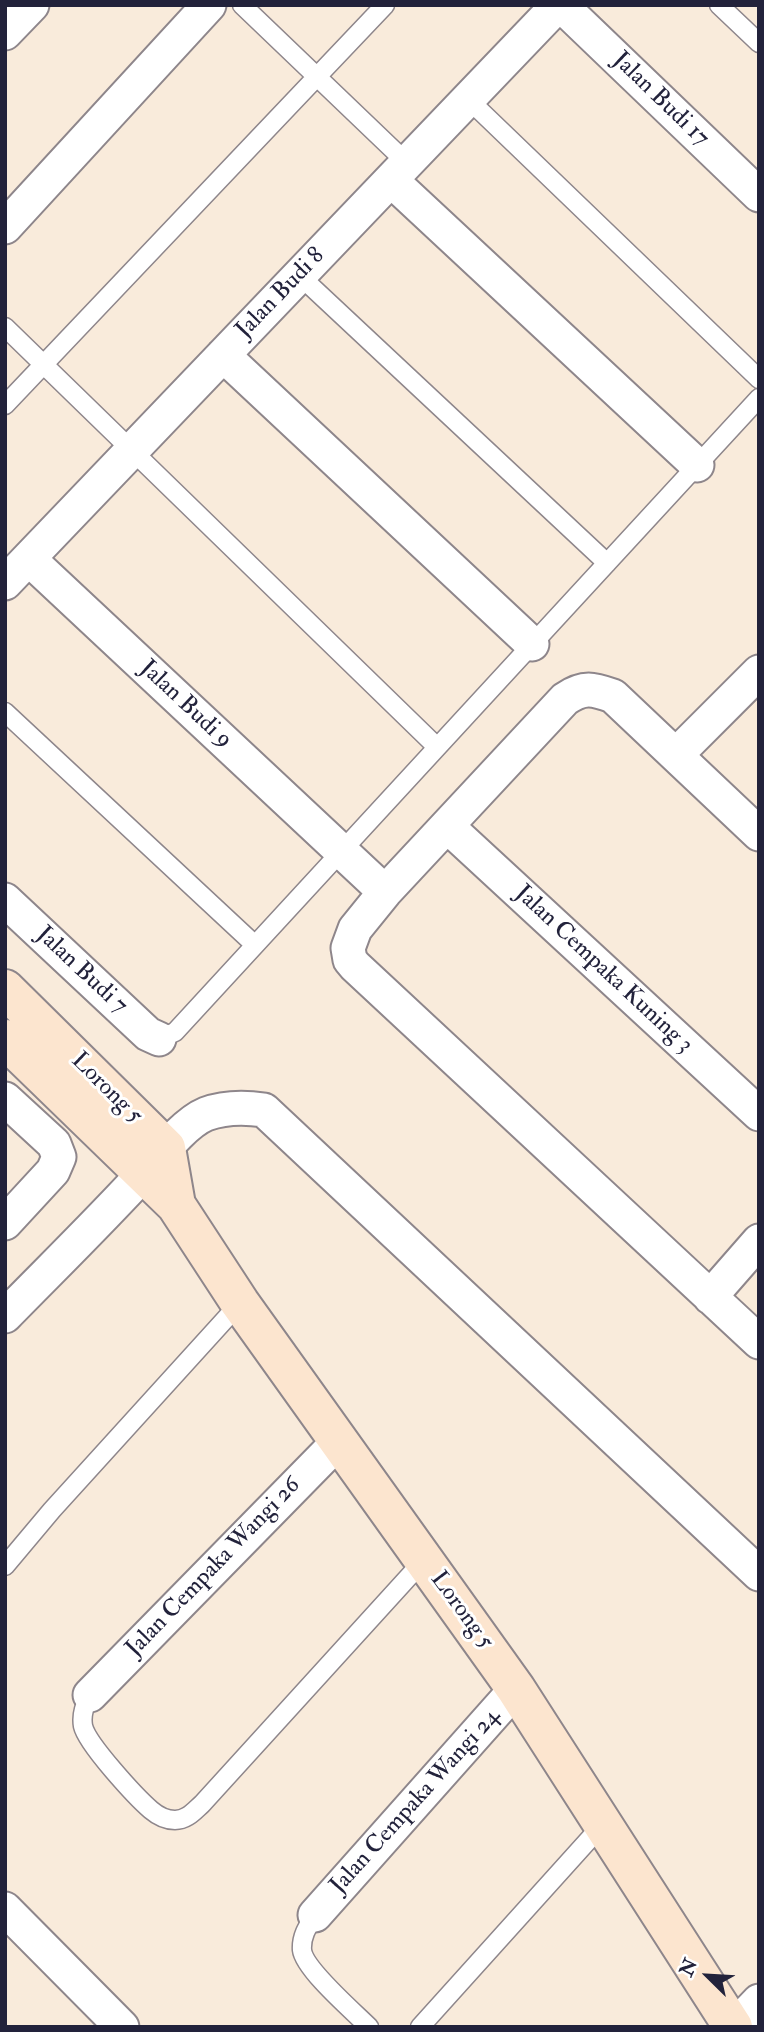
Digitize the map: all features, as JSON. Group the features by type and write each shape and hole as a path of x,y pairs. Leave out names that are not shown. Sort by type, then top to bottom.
{"street":[{"path":"5,33 32,5"},
{"path":"5,227 209,5"},
{"name":"Jalan Budi 8","path":"5,583 559,5"},
{"name":"Jalan Budi 17","path":"559,5 759,195"},
{"path":"399,172 697,466"},
{"path":"223,355 532,644"},
{"name":"Jalan Budi 9","path":"29,559 385,892"},
{"path":"676,755 759,672"},
{"path":"759,834 614,696 598,691 576,691 565,699 385,892 355,929 348,948 350,960 416,1024 759,1342"},
{"name":"Jalan Cempaka Kuning 3","path":"447,826 759,1114"},
{"name":"Jalan Budi 7","path":"5,900 148,1034 159,1039"},
{"name":"Lorong 5","path":"5,989 155,1161 176,1205 240,1303 516,1689 733,2027"},
{"name":"Lorong 5","path":"5,1039 155,1161"},
{"path":"5,1099 54,1144 59,1157 53,1171 5,1223"},
{"path":"5,1316 203,1115 244,1107 264,1110 759,1574"},
{"path":"710,1297 759,1241"},
{"name":"Jalan Cempaka Wangi 26","path":"90,1695 339,1441"},
{"name":"Jalan Cempaka Wangi 24","path":"315,1915 516,1689"},
{"path":"5,1909 122,2027"},
{"path":"733,2027 759,2001"}],"lane":[{"path":"242,5 317,77 399,172"},
{"path":"5,405 385,5"},
{"path":"719,5 759,43"},
{"path":"468,99 759,379"},
{"path":"299,275 607,562"},
{"path":"5,327 437,747"},
{"path":"159,1039 175,1032 759,398"},
{"path":"5,712 255,945"},
{"path":"5,1566 52,1510 240,1303"},
{"path":"90,1695 84,1706 83,1729 95,1749 150,1809 164,1819 181,1820 202,1804 424,1560"},
{"path":"420,2027 603,1824"},
{"path":"315,1915 303,1935 303,1957 369,2027"}]}
